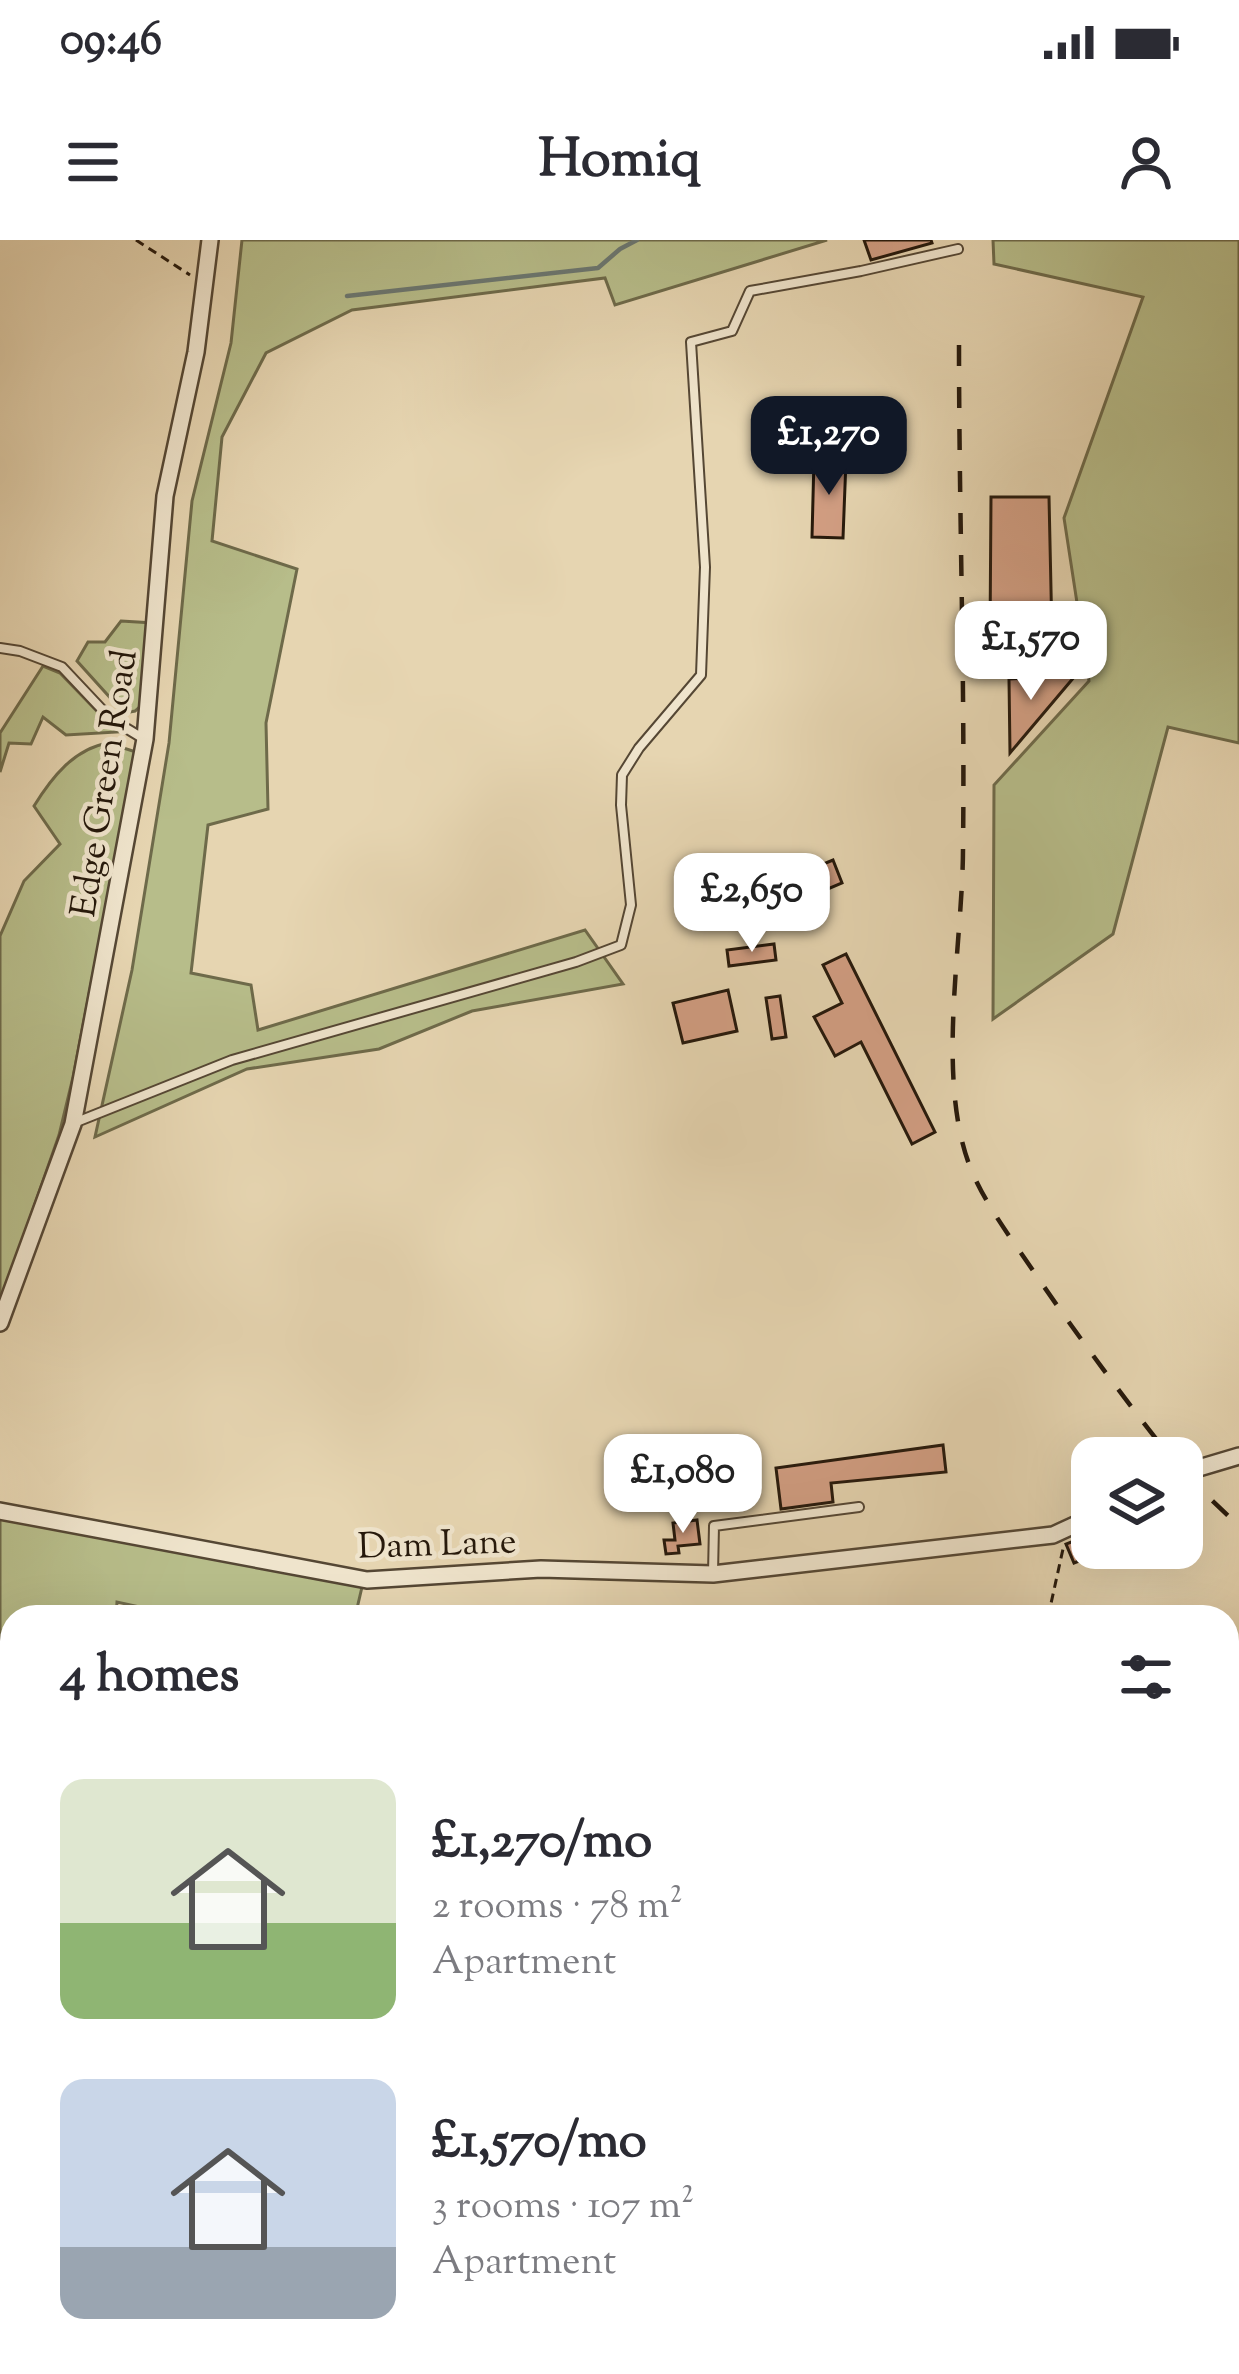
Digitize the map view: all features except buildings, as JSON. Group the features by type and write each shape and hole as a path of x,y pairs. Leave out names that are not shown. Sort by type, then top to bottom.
{"street":[{"name":"Edge Green Road","path":"0,1323 73,1124 145,740 165,496 196,352 210,240"},
{"path":"1203,1467 1239,1456"},
{"name":"Dam Lane","path":"0,1511 367,1580 541,1569 713,1574 1053,1535 1071,1528"}],"lane":[{"path":"73,1124 232,1060 621,945 631,905 622,775 701,675 705,567 691,342 732,331 750,291 958,249"},
{"path":"0,649 20,651 62,667 111,719 145,740"},
{"path":"713,1574 714,1526 860,1507"}],"path":[{"path":"136,240 205,285"},
{"path":"1051,1605 1068,1529"}],"green space":[{"path":"242,240 827,240 615,305 605,278 352,310 266,353 222,437 212,541 297,569 266,723 268,809 208,825 191,973 251,985 258,1030 585,930 623,984 472,1011 379,1049 247,1069 95,1137 132,970 169,743 192,501 231,343"},
{"path":"993,240 1239,240 1239,743 1168,727 1113,934 993,1019 994,785 1089,681 1064,518 1143,297 994,264"},
{"path":"121,621 153,623 145,702 124,713 77,661 88,642 105,642"},
{"path":"43,666 60,673 117,732 66,735 43,717 31,744 9,743 0,772 0,733"},
{"path":"108,743 136,752 59,1135 0,1304 0,936 24,881 60,844 34,806 65,766 85,751"},
{"path":"0,1513 362,1587 358,1605 0,1605"}],"waterway":[{"path":"347,296 598,268 637,240"}],"railway":[{"path":"959,345 963,848 953,1057 961,1138 973,1174 1002,1226 1155,1437"},
{"path":"1203,1492 1239,1526"}]}
